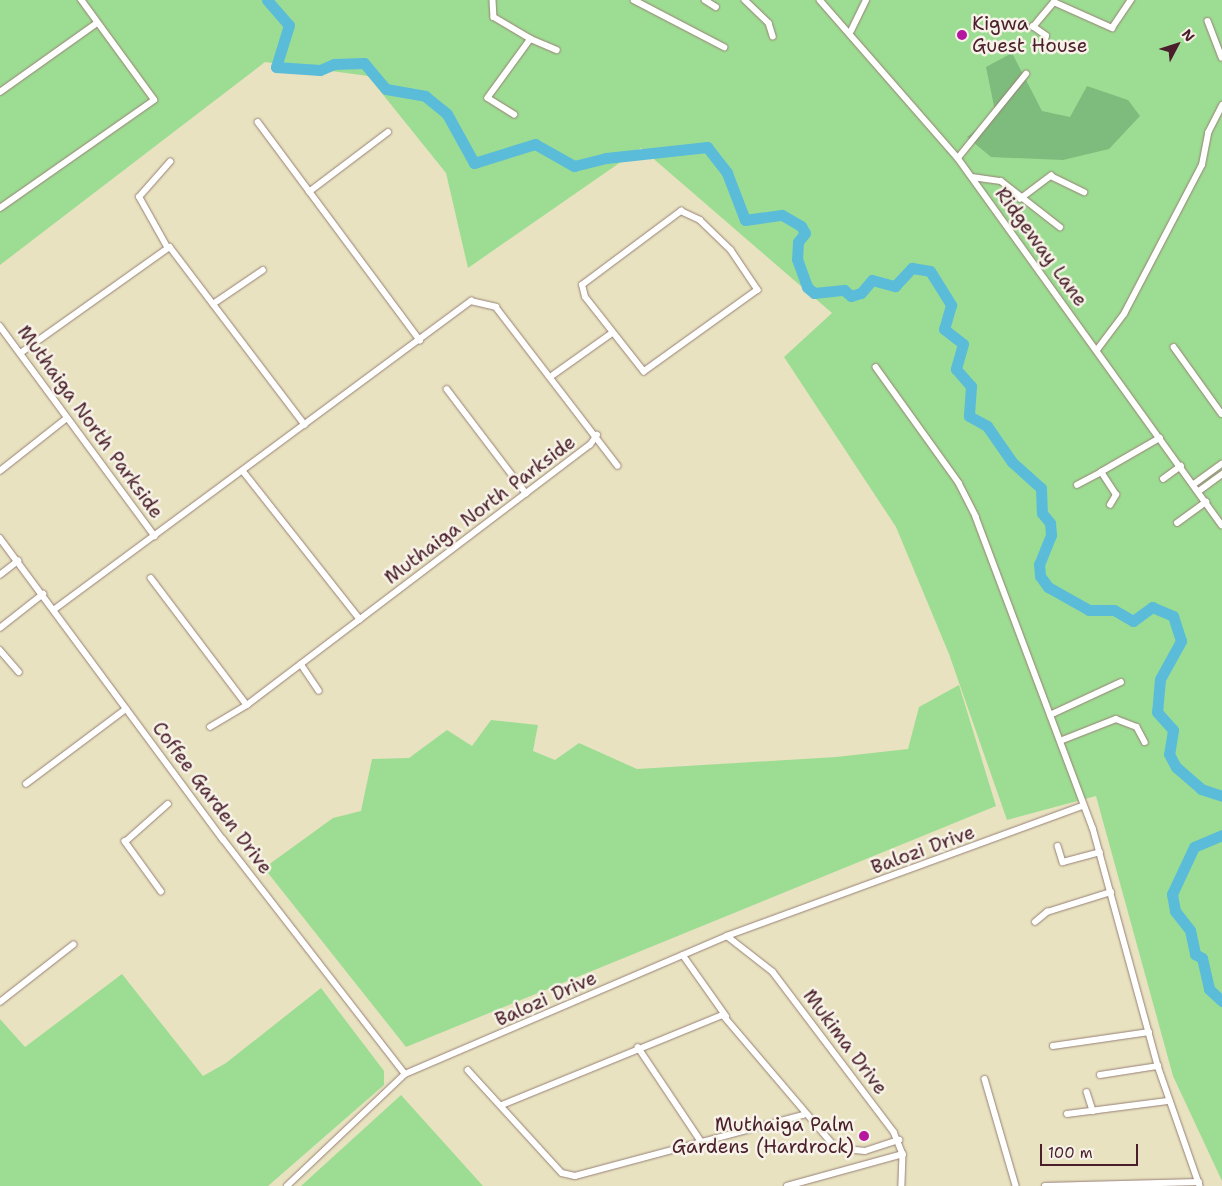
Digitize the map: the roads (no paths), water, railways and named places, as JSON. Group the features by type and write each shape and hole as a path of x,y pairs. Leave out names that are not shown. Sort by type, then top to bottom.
{"street":[{"path":"0,208 154,100 80,0"},
{"path":"493,0 494,17 531,39 557,50"},
{"path":"634,0 724,47"},
{"path":"706,0 716,7"},
{"path":"745,0 769,22 772,36"},
{"name":"Ridgeway Lane","path":"820,0 851,31 958,158 1194,484 1222,526"},
{"path":"851,31 866,0"},
{"path":"1044,44 1046,36 1034,27 1054,2 1112,28 1131,0"},
{"path":"1208,21 1222,57"},
{"path":"0,92 97,23"},
{"path":"514,114 488,98 531,39"},
{"path":"958,158 1026,74"},
{"path":"1097,350 1124,314 1202,165 1208,133 1222,105"},
{"path":"258,122 420,340"},
{"path":"309,192 388,132"},
{"path":"170,162 139,197 168,247 214,304 305,425"},
{"path":"1020,199 1051,176 1084,192"},
{"path":"972,177 998,180 1020,199 1060,227"},
{"path":"681,211 711,230 756,282 754,296 651,370 638,367 612,333 585,297 582,285 681,211"},
{"path":"22,352 168,247"},
{"path":"214,304 263,270"},
{"name":"Muthaiga North Parkside","path":"55,609 420,340 463,304 483,301 496,307 553,376 596,435 590,445 247,705 210,727"},
{"name":"Muthaiga North Parkside","path":"0,326 22,352 67,418 155,536"},
{"path":"553,376 612,333"},
{"path":"1174,347 1222,414"},
{"path":"876,367 970,502 1100,852 1158,1066 1199,1184 1045,1186"},
{"path":"447,389 526,493"},
{"path":"0,471 67,418"},
{"path":"596,435 618,466"},
{"path":"1077,485 1160,438"},
{"path":"1194,484 1222,464"},
{"path":"1163,479 1181,466"},
{"path":"243,471 360,619"},
{"path":"1101,472 1116,495 1110,505"},
{"path":"1199,491 1222,474"},
{"path":"1177,523 1206,502"},
{"name":"Coffee Garden Drive","path":"0,538 55,609 126,709 405,1074"},
{"path":"0,575 18,561"},
{"path":"151,578 247,705"},
{"path":"0,628 43,594"},
{"path":"0,650 19,672"},
{"path":"301,664 319,691"},
{"path":"1050,715 1121,682"},
{"path":"26,784 126,709"},
{"path":"1060,741 1116,719 1137,727 1145,742"},
{"path":"161,892 125,849 125,842 168,804"},
{"name":"Balozi Drive","path":"405,1074 727,936 1083,806"},
{"path":"1058,846 1063,862 1100,852"},
{"path":"1035,922 1047,912 1111,892"},
{"name":"Mukima Drive","path":"727,936 773,972 899,1140 903,1154 902,1186"},
{"path":"0,1002 73,944"},
{"path":"683,955 726,1016 803,1114 840,1151 865,1151 899,1140"},
{"path":"502,1104 638,1047 726,1016"},
{"path":"1053,1046 1149,1032"},
{"path":"638,1047 701,1141"},
{"path":"1100,1075 1158,1066"},
{"path":"468,1070 502,1104 562,1173 575,1176 803,1114"},
{"path":"287,1186 405,1074"},
{"path":"985,1079 1016,1186"},
{"path":"1087,1092 1093,1111"},
{"path":"1067,1114 1169,1101"},
{"path":"786,1186 903,1154"}],"waterway":[{"path":"267,0 289,25 276,67 320,70 334,64 364,63 386,89 425,96 447,114 474,163 535,144 574,166 606,158 707,147 727,173 745,220 782,215 801,226 805,233 798,242 797,259 807,287 814,293 844,290 851,296 861,293 872,280 895,286 912,268 930,271 951,305 944,329 963,344 956,369 971,386 969,416 987,426 1012,462 1041,488 1042,513 1050,523 1051,535 1039,564 1040,576 1048,587 1089,610 1114,610 1133,621 1152,607 1173,616 1181,641 1160,679 1157,712 1173,730 1169,754 1176,767 1201,789 1222,796"},
{"path":"1222,835 1194,847 1172,894 1175,911 1190,930 1195,954 1202,958 1209,989 1222,1001"}],"place":[{"name":"Kigwa Guest House","path":"962,35"},
{"name":"Muthaiga Palm Gardens (Hardrock)","path":"864,1136"}]}
